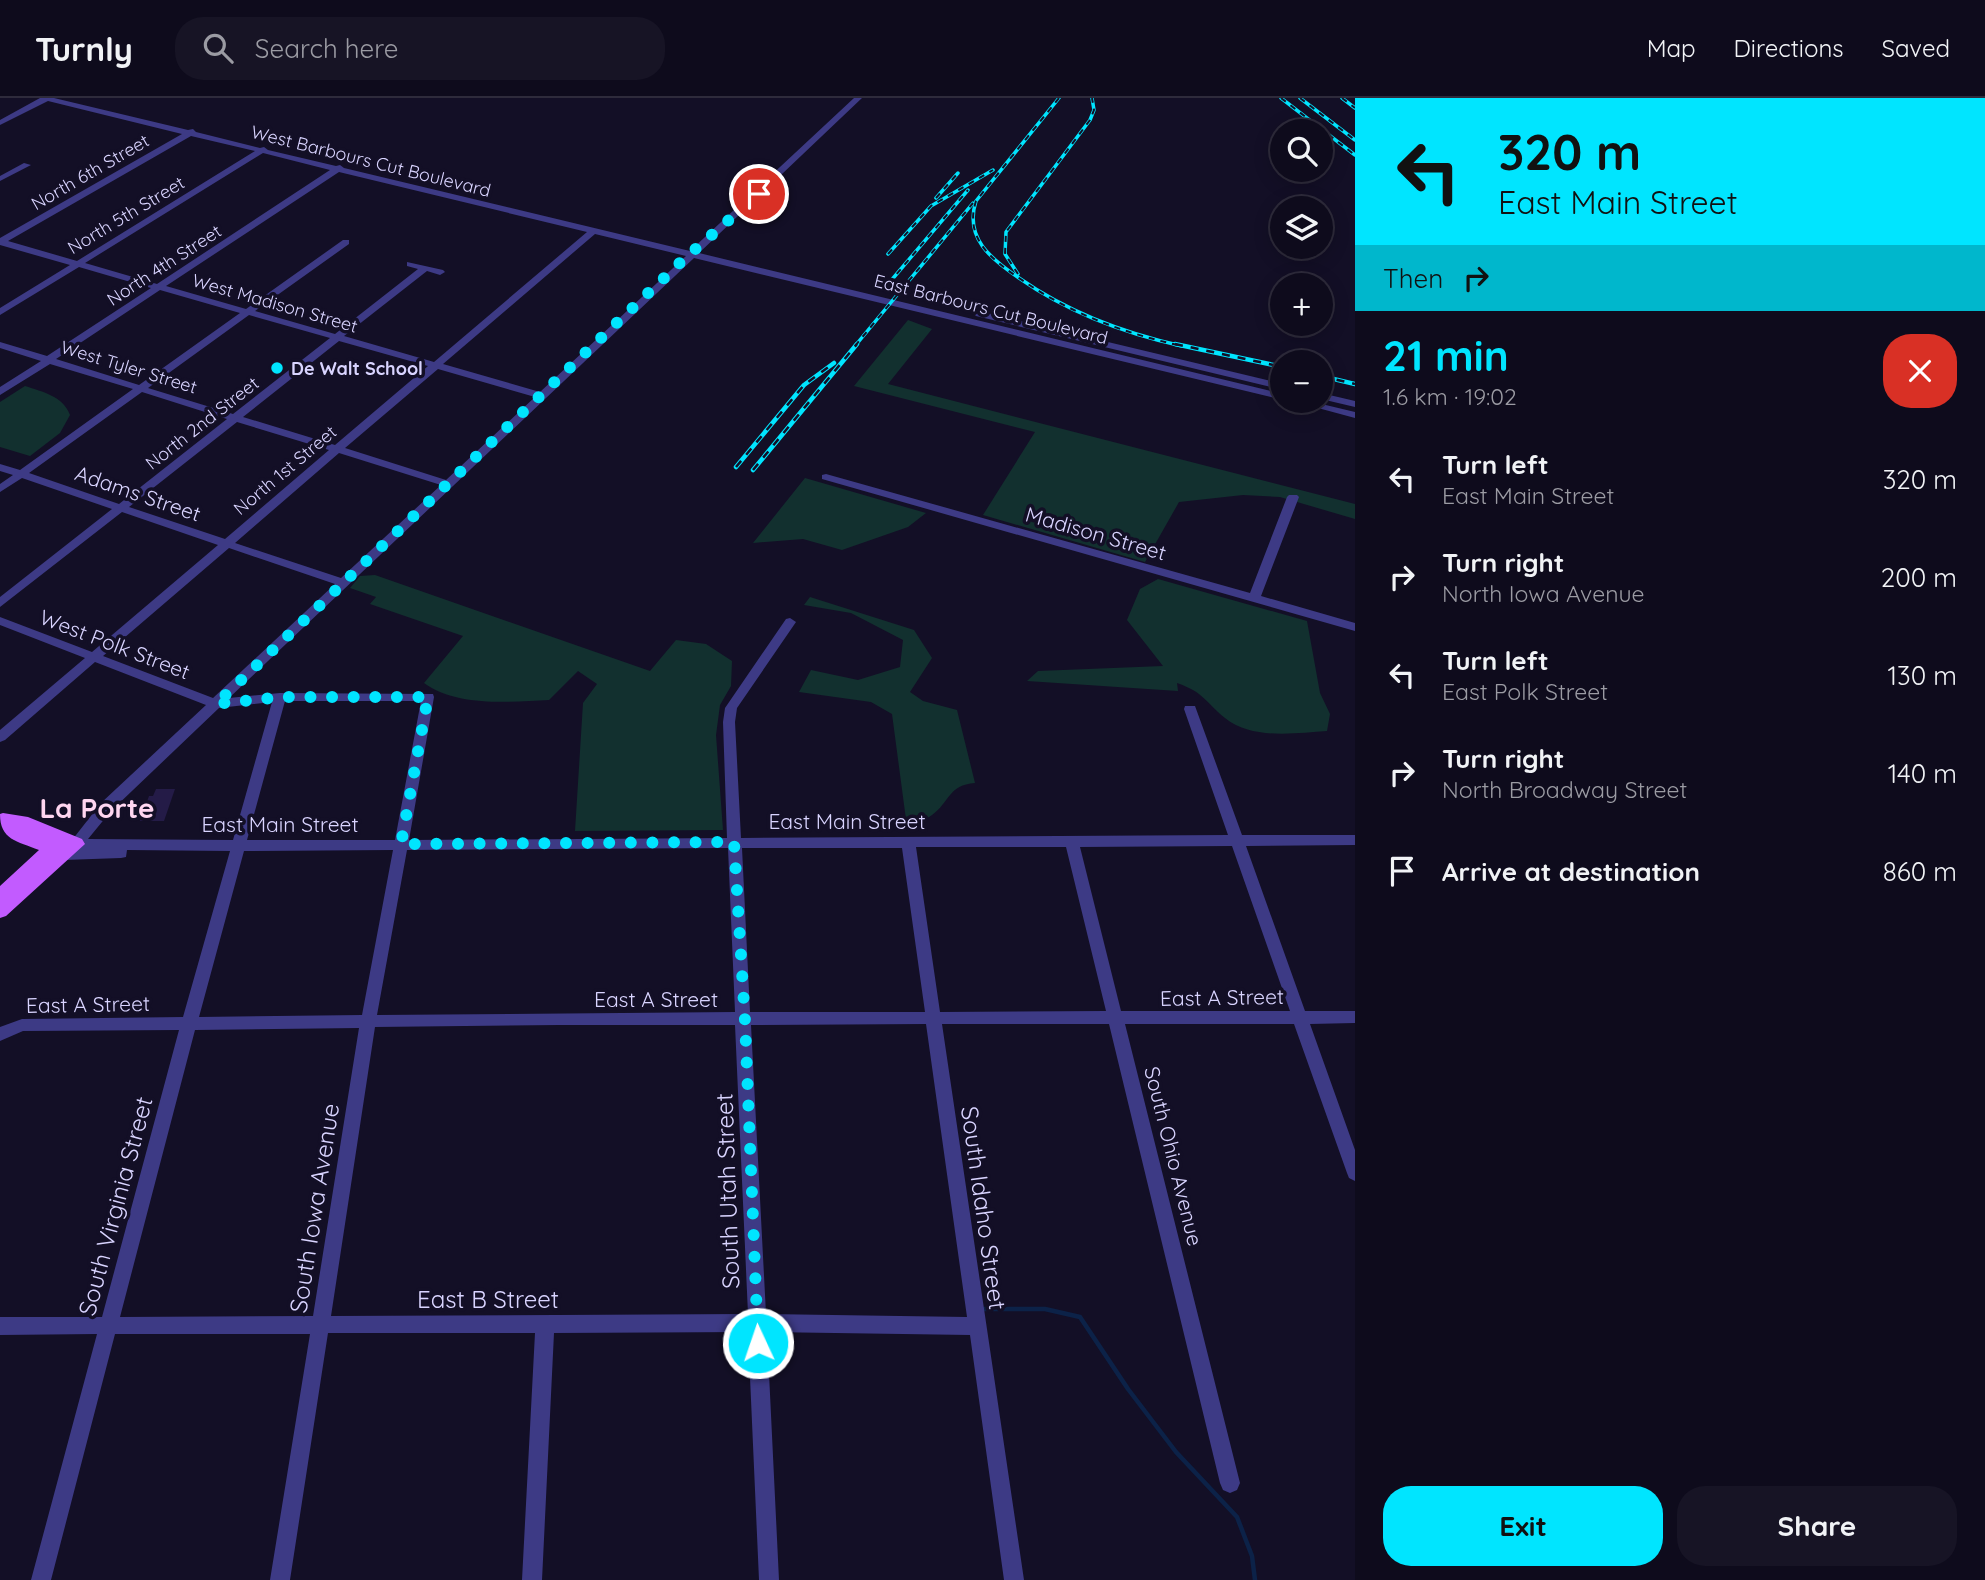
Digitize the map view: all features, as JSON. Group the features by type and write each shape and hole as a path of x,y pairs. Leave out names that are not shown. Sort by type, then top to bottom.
{"main road":[{"path":"2,819 12,831 64,846"},
{"path":"0,897 64,846"},
{"path":"0,911 64,846"}],"street":[{"name":"West Barbours Cut Boulevard","path":"46,98 694,251"},
{"path":"0,123 46,98"},
{"name":"West Barbours Cut Boulevard","path":"68,98 192,131"},
{"path":"64,846 858,98"},
{"name":"North 6th Street","path":"0,242 192,131"},
{"name":"North 5th Street","path":"0,312 266,148"},
{"path":"0,179 27,165"},
{"name":"North 4th Street","path":"0,392 342,167"},
{"name":"West Barbours Cut Boulevard","path":"480,200 593,230 694,251"},
{"name":"North 1st Street","path":"0,737 593,230"},
{"name":"West Madison Street","path":"0,242 541,395"},
{"path":"0,489 346,242"},
{"name":"East Barbours Cut Boulevard","path":"694,251 1251,384 1270,386"},
{"path":"410,264 440,272"},
{"name":"North 2nd Street","path":"0,603 425,268"},
{"name":"West Tyler Street","path":"0,345 449,484"},
{"name":"East Barbours Cut Boulevard","path":"1251,384 1270,392"},
{"path":"1333,399 1355,404"},
{"path":"1333,410 1355,415"},
{"name":"Adams Street","path":"0,467 344,583"},
{"name":"Madison Street","path":"826,477 1355,627"},
{"path":"1254,598 1293,497"},
{"name":"West Polk Street","path":"0,621 216,704"},
{"name":"South Utah Street","path":"769,1580 745,1021 734,842 731,708 790,622"},
{"path":"216,704 280,697"},
{"name":"South Iowa Avenue","path":"280,697 428,697 368,1023 280,1580"},
{"name":"South Virginia Street","path":"41,1580 189,1023 280,697"},
{"path":"1190,709 1355,1173"},
{"name":"East Main Street","path":"64,846 135,852 171,846 239,845 1355,840"},
{"name":"South Idaho Street","path":"908,842 1014,1580"},
{"name":"South Ohio Avenue","path":"1072,842 1230,1483"},
{"name":"East A Street","path":"0,1034 22,1025 559,1019 745,1021 1355,1017"},
{"name":"East B Street","path":"0,1326 757,1323 976,1326"},
{"path":"532,1580 545,1325"}],"green space":[{"path":"908,320 932,329 888,384 1355,504 1355,519 1280,497 1243,495 1179,502 1145,562 983,515 1035,432 854,386"},
{"path":"25,386 57,399 63,403 70,415 60,433 30,456 0,447 0,402"},
{"path":"805,478 926,513 908,527 842,550 803,539 753,543"},
{"path":"375,575 650,671 676,640 706,644 732,661 731,686 720,705 716,735 723,830 575,831 583,703 597,684 578,671 549,700 518,702 468,699 437,691 424,683 463,636 370,604 376,597 350,588 360,576"},
{"path":"1158,579 1307,621 1320,693 1330,714 1327,731 1274,734 1248,730 1225,718 1193,690 1177,683 1178,691 1027,681 1038,671 1163,666 1127,620 1140,589"},
{"path":"810,597 914,630 932,658 910,692 923,701 957,710 975,783 959,787 938,810 923,821 907,827 892,714 871,702 799,692 811,670 858,680 900,667 903,640 851,613 804,605"}],"building":[{"path":"156,789 175,789 164,821 140,821 149,796 153,796"}],"waterway":[{"path":"984,1309 1045,1309 1080,1317 1128,1389 1176,1452 1237,1517 1252,1556 1255,1580"}],"railway":[{"path":"1059,98 976,201 973,214 977,237 999,263 1057,302 1118,328 1182,346"},
{"path":"1018,274 1005,254 1006,232 1090,120 1094,110 1092,98"},
{"path":"1281,98 1355,155"},
{"path":"1300,98 1355,140"},
{"path":"1342,98 1355,108"},
{"path":"888,254 931,206 993,170"},
{"path":"936,198 958,173"},
{"path":"889,283 968,190"},
{"path":"855,346 973,203"},
{"path":"753,470 857,344"},
{"path":"1175,344 1270,364"},
{"path":"736,467 804,385 834,363"},
{"path":"1333,379 1355,384"}],"place":[{"name":"De Walt School","path":"277,368"}],"district":[{"name":"La Porte","path":"97,807"}],"route":[{"path":"758,1343 745,1021 734,842 401,844 428,697 280,697 216,704 685,258 759,194"}]}
